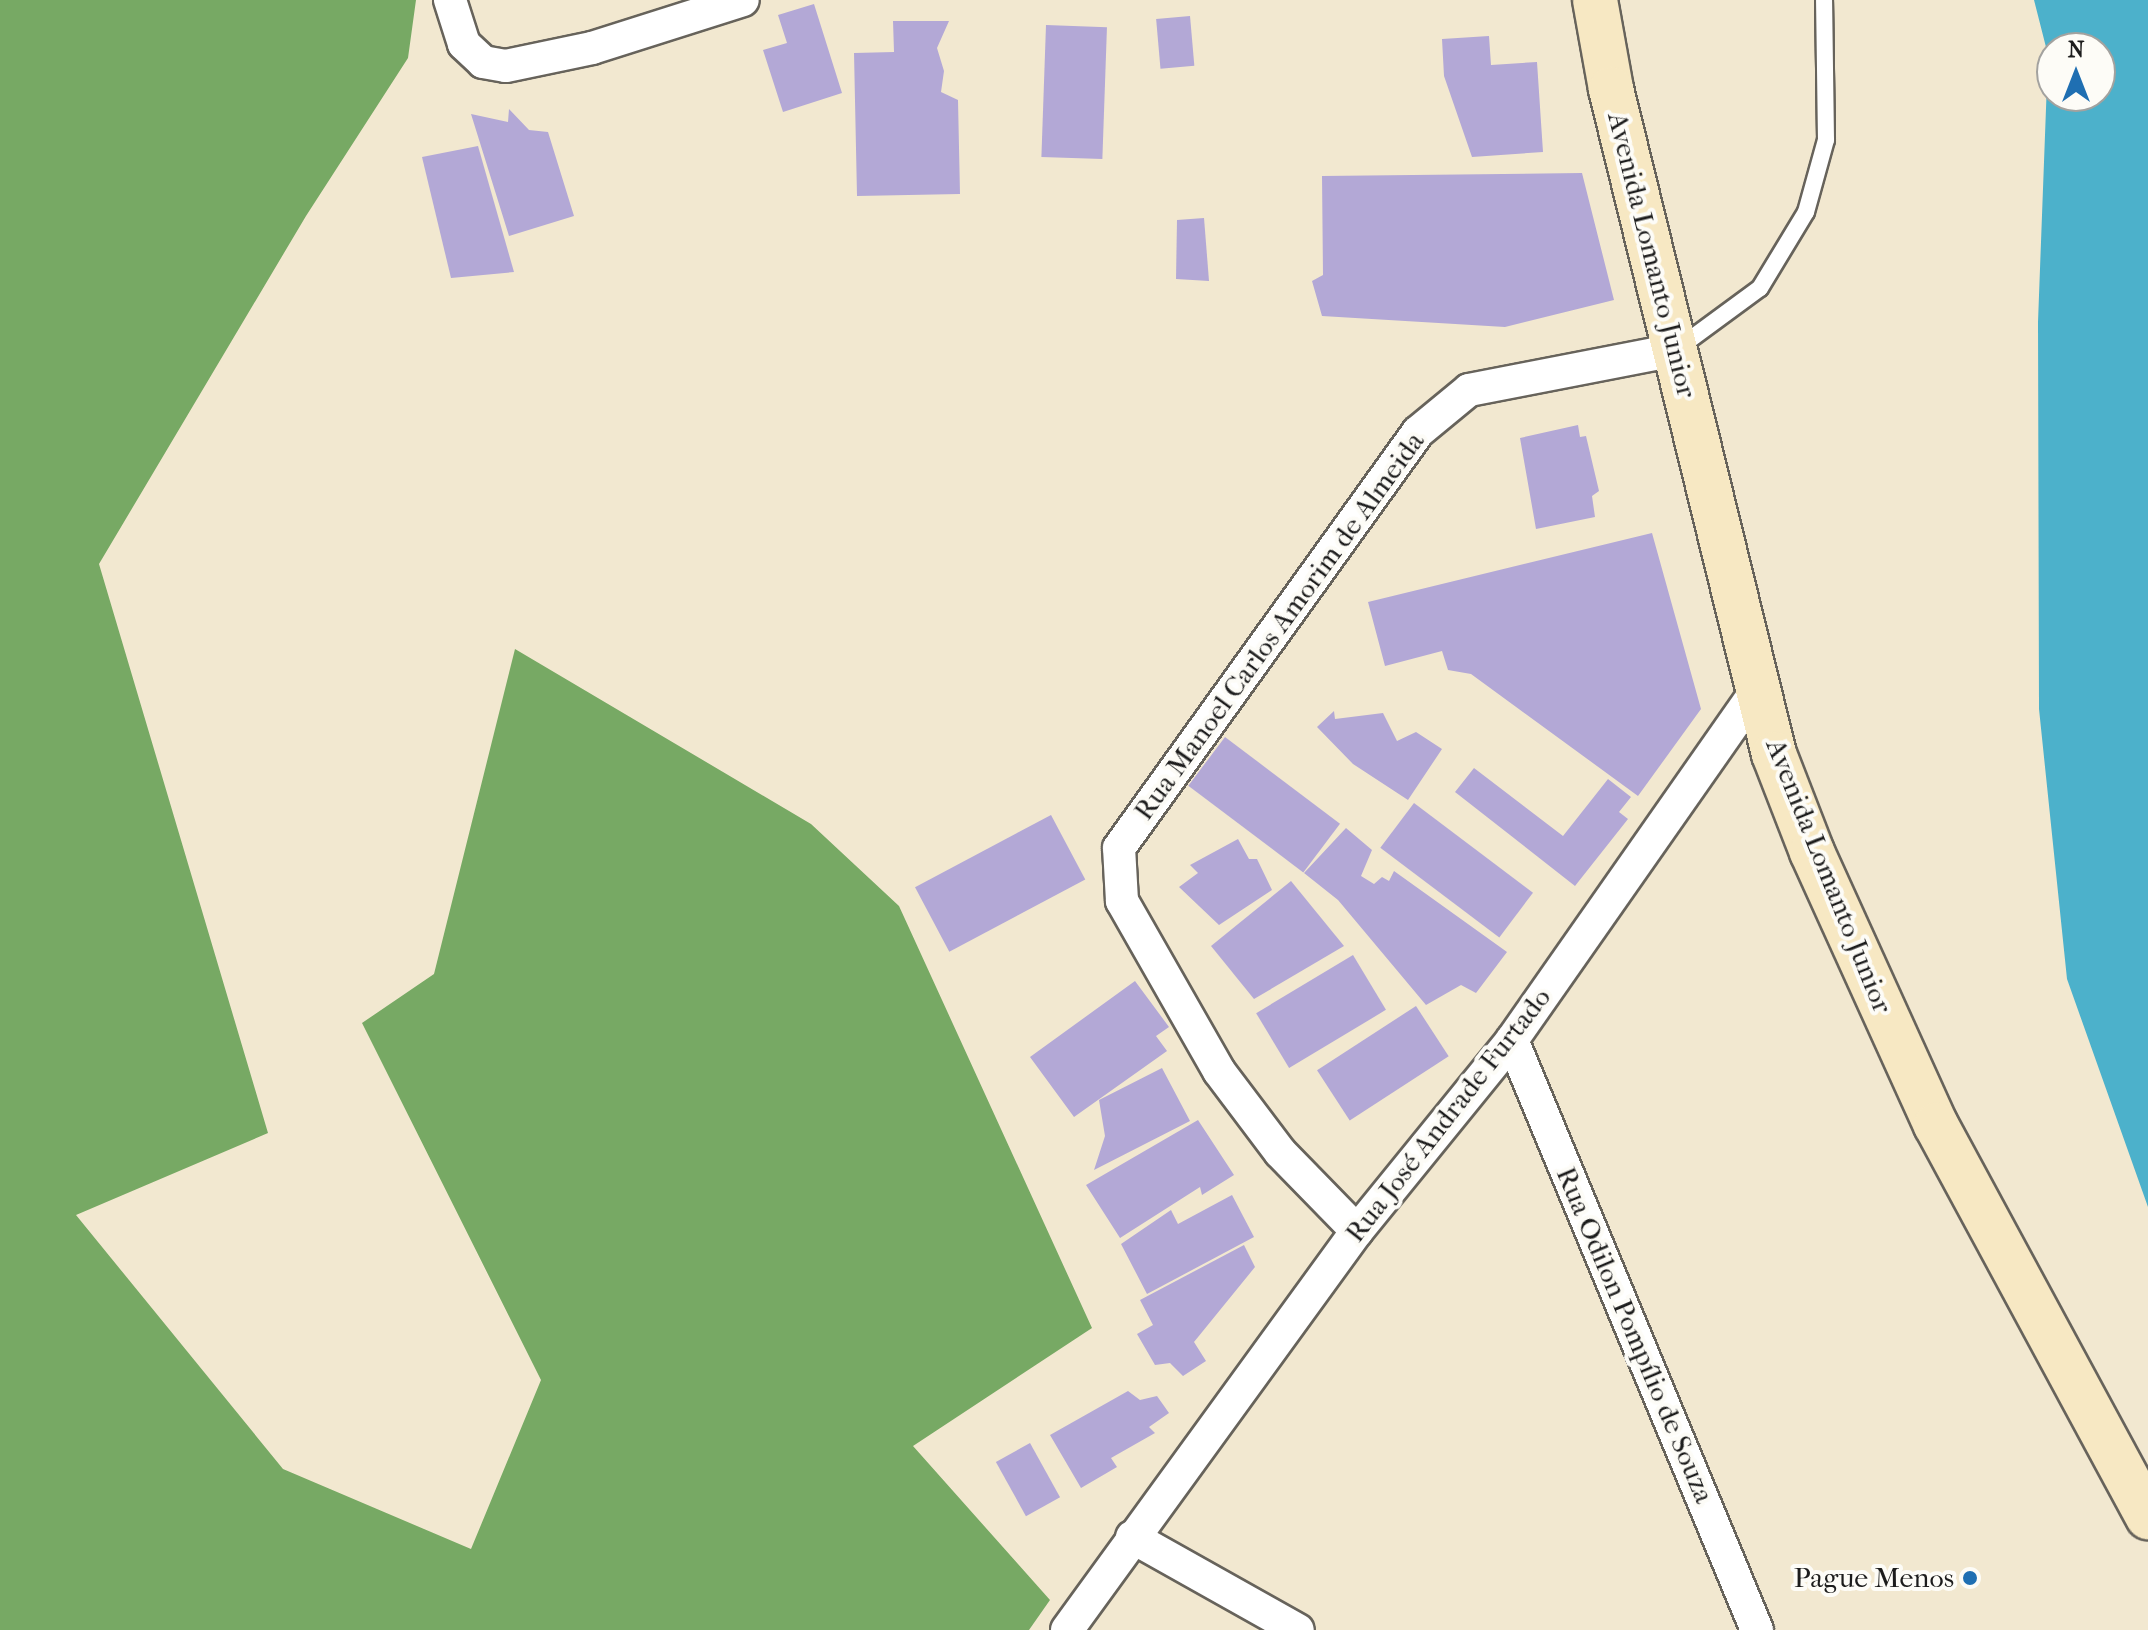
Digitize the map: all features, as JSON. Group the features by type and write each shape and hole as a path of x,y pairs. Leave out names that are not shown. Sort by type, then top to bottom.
{"main road":[{"name":"Avenida Lomanto Junior","path":"1595,0 1611,89 1774,754 1812,852 1936,1125 2148,1517"}],"street":[{"path":"450,0 464,44 483,62 506,66 592,48 743,0"},
{"name":"Rua Manoel Carlos Amorim de Almeida","path":"1357,1231 1280,1152 1219,1071 1122,901 1119,848 1418,432 1469,390 1675,350"},
{"name":"Rua José Andrade Furtado","path":"1067,1630 1357,1231 1512,1040 1758,689"},
{"name":"Rua Odilon Pompílio de Souza","path":"1512,1040 1757,1630"},
{"path":"1132,1537 1298,1630"}],"lane":[{"path":"1675,350 1760,288 1806,212 1826,140 1824,0"}],"green space":[{"path":"0,0 416,0 408,58 306,216 99,564 268,1133 76,1215 283,1469 471,1549 541,1380 362,1023 434,974 515,649 811,824 899,906 1092,1328 913,1446 1050,1600 1029,1630 0,1630"}],"water":[{"path":"2034,0 2148,0 2148,1207 2067,979 2039,709 2038,322 2046,112 2116,112 2116,32 2042,32"}],"building":[{"path":"814,4 842,93 783,112 763,50 787,43 778,15"},
{"path":"1190,16 1194,66 1160,69 1156,19"},
{"path":"893,21 949,21 937,48 944,71 941,92 958,100 960,194 857,196 854,53 894,52"},
{"path":"1046,25 1107,27 1102,159 1041,157"},
{"path":"1489,36 1491,65 1537,62 1543,152 1472,157 1444,76 1442,39"},
{"path":"509,109 529,130 548,132 574,216 509,236 471,114 508,122"},
{"path":"478,146 514,272 451,278 422,157"},
{"path":"1582,173 1614,300 1505,327 1322,316 1312,281 1323,275 1322,176"},
{"path":"1204,218 1209,281 1176,279 1177,220"},
{"path":"1578,425 1580,437 1586,436 1599,491 1592,496 1595,517 1536,529 1520,438"},
{"path":"1652,533 1701,709 1638,796 1471,674 1448,670 1442,651 1385,666 1368,602"},
{"path":"1334,711 1335,719 1383,713 1397,741 1416,732 1442,749 1408,800 1353,764 1317,727"},
{"path":"1225,737 1340,824 1303,872 1188,786"},
{"path":"1474,768 1563,836 1608,779 1631,797 1619,812 1628,819 1575,886 1455,792"},
{"path":"1414,803 1533,893 1499,937 1380,848"},
{"path":"1051,815 1085,879 949,952 915,887"},
{"path":"1346,828 1372,850 1361,876 1374,884 1382,877 1389,881 1394,871 1507,952 1476,993 1461,985 1426,1005 1338,900 1304,873"},
{"path":"1238,839 1249,859 1257,859 1272,890 1219,925 1179,887 1198,873 1190,865"},
{"path":"1291,881 1344,946 1254,999 1211,946"},
{"path":"1353,955 1386,1010 1289,1068 1256,1013"},
{"path":"1135,981 1169,1027 1156,1036 1167,1051 1074,1117 1030,1057"},
{"path":"1416,1006 1449,1056 1350,1121 1317,1070"},
{"path":"1162,1068 1190,1121 1094,1170 1105,1136 1099,1100"},
{"path":"1198,1120 1234,1175 1202,1195 1200,1187 1120,1238 1086,1185"},
{"path":"1232,1195 1254,1237 1147,1294 1121,1244 1171,1210 1178,1224"},
{"path":"1244,1245 1255,1267 1194,1342 1206,1361 1183,1376 1170,1363 1155,1365 1137,1334 1153,1325 1140,1300"},
{"path":"1128,1391 1140,1400 1157,1396 1169,1413 1149,1427 1155,1433 1111,1458 1117,1467 1081,1488 1050,1435"},
{"path":"1030,1443 1060,1497 1026,1516 996,1462"}],"place":[{"name":"Pague Menos","path":"1970,1578"}]}
